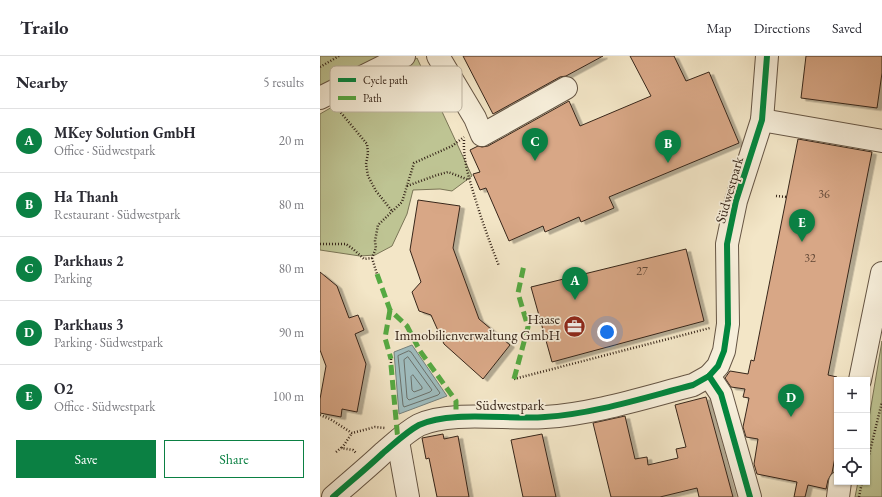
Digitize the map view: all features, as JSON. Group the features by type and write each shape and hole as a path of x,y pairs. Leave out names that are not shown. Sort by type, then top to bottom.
{"street":[{"path":"384,66 404,56"},
{"path":"438,56 443,66"},
{"name":"Südwestpark","path":"333,497 394,434 409,432 420,425 436,420 482,417 546,418 579,413 693,385 709,376 718,366 724,351 728,324 727,244 736,201 762,120 767,56"},
{"path":"462,105 476,133 566,88"},
{"path":"762,120 882,141"},
{"path":"861,377 882,273"},
{"path":"709,376 722,394 750,497"},
{"path":"394,434 408,497"},
{"path":"838,497 840,485"}],"path":[{"path":"320,67 339,56"},
{"path":"339,112 367,144 368,153 366,164 368,176 376,191 392,211"},
{"path":"476,133 464,153 483,224 499,266"},
{"path":"377,274 372,258 376,248 375,241 378,225 402,202 414,164 476,133"},
{"path":"407,186 448,172 470,180"},
{"path":"776,196 787,197"},
{"path":"320,244 346,244 353,248 364,259 372,258"},
{"path":"514,380 728,324"},
{"path":"391,359 391,365"},
{"path":"870,451 882,402"},
{"path":"320,415 330,419 352,433"},
{"path":"341,448 352,433 375,427 394,434"},
{"path":"858,497 861,485"}],"green space":[{"path":"320,56 381,56 363,66 330,66 330,84 320,90"},
{"path":"417,58 421,66 403,66"},
{"path":"330,108 330,112 442,112 472,176 452,191 440,189 413,190 407,214 392,246 375,255 360,256 320,250 320,114"},
{"path":"882,341 882,497 855,497 857,485 870,485 870,412"}],"water":[{"path":"412,345 447,396 399,414 394,352"}],"building":[{"path":"463,56 603,56 566,76 560,77 493,114"},
{"path":"630,56 674,56 686,81 709,72 739,143 609,197 614,208 581,222 579,217 545,232 543,226 509,241 486,188 480,190 473,174 480,172 470,150 478,146 488,146 569,101 580,126 651,96"},
{"path":"806,56 882,56 882,73 877,108 801,98"},
{"path":"798,139 872,152 828,375 837,377 834,377 834,463 826,489 808,485 805,497 794,497 797,482 757,474 754,464 758,439 746,437 743,427 749,398 743,397 745,389 731,387 725,378 730,371 748,374 751,360 754,361"},
{"path":"418,200 460,206 453,248 479,319 510,345 483,379 444,344 431,315 419,311 412,292 421,282 410,250"},
{"path":"686,249 704,321 552,362 531,287"},
{"path":"320,272 337,286 349,318 358,315 364,330 355,334 366,364 357,412 342,409 341,417 320,413 320,399 326,366 320,350"},
{"path":"706,397 733,497 699,497 697,488 660,497 611,497 593,423 625,416 635,459 647,457 648,465 678,458 676,449 686,447 675,405"},
{"path":"443,434 444,439 458,436 469,497 437,497 429,458 426,459 422,438"},
{"path":"542,434 556,497 523,497 511,440"}],"marked path":[{"path":"514,379 528,327 518,293 524,265"},
{"path":"377,274 390,310 407,326 420,351 456,401 456,418"},
{"path":"390,310 385,338 391,359"},
{"path":"391,365 398,441"}],"cycle path":[{"path":"333,497 405,434 419,425 432,420 480,416 531,418 564,415 601,409 693,385 709,376 718,366 724,351 728,324 727,244 736,201 762,120 767,56"},
{"path":"709,376 721,394 750,497"}],"place":[{"name":"Parkhaus 2","path":"535,161"},
{"name":"Ha Thanh","path":"668,163"},
{"name":"O2","path":"802,242"},
{"name":"MKey Solution GmbH","path":"575,300"},
{"name":"Haase Immobilienverwaltung GmbH","path":"575,327"},
{"name":"Parkhaus 3","path":"791,417"}]}
